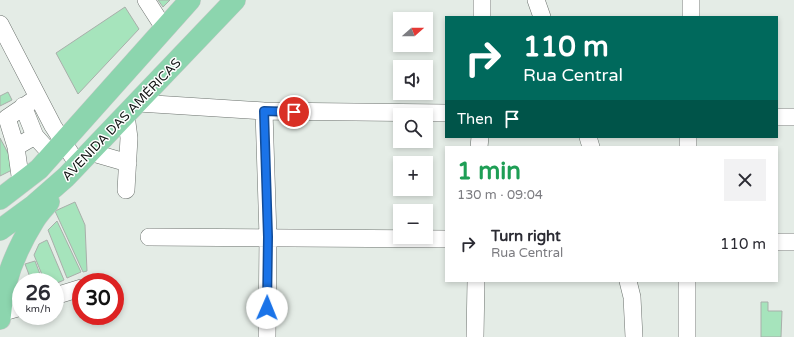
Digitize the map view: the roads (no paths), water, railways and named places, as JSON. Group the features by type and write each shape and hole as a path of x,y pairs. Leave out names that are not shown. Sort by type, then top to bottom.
{"main road":[{"name":"AVENIDA DAS AMÉRICAS","path":"0,199 39,169 190,0"},
{"name":"AVENIDA DAS AMÉRICAS","path":"0,230 34,205 78,165 234,0"},
{"path":"124,74 122,84 124,91 130,98 132,109"},
{"path":"0,319 6,282 34,220 78,165"}],"street":[{"path":"146,0 164,28"},
{"path":"482,0 482,16"},
{"path":"536,0 542,16"},
{"path":"691,0 691,16"},
{"path":"0,24 38,97 57,149"},
{"path":"21,183 16,148 7,118 38,97"},
{"path":"23,106 35,136 57,149 78,165 128,163"},
{"path":"126,190 132,109 445,113"},
{"path":"264,111 268,237 267,337"},
{"path":"778,117 794,117"},
{"path":"16,148 35,136"},
{"path":"149,237 445,239"},
{"path":"778,242 794,242"},
{"path":"475,337 476,282"},
{"path":"628,282 632,297 634,337"},
{"path":"687,282 687,337"},
{"path":"0,313 12,310"}]}
